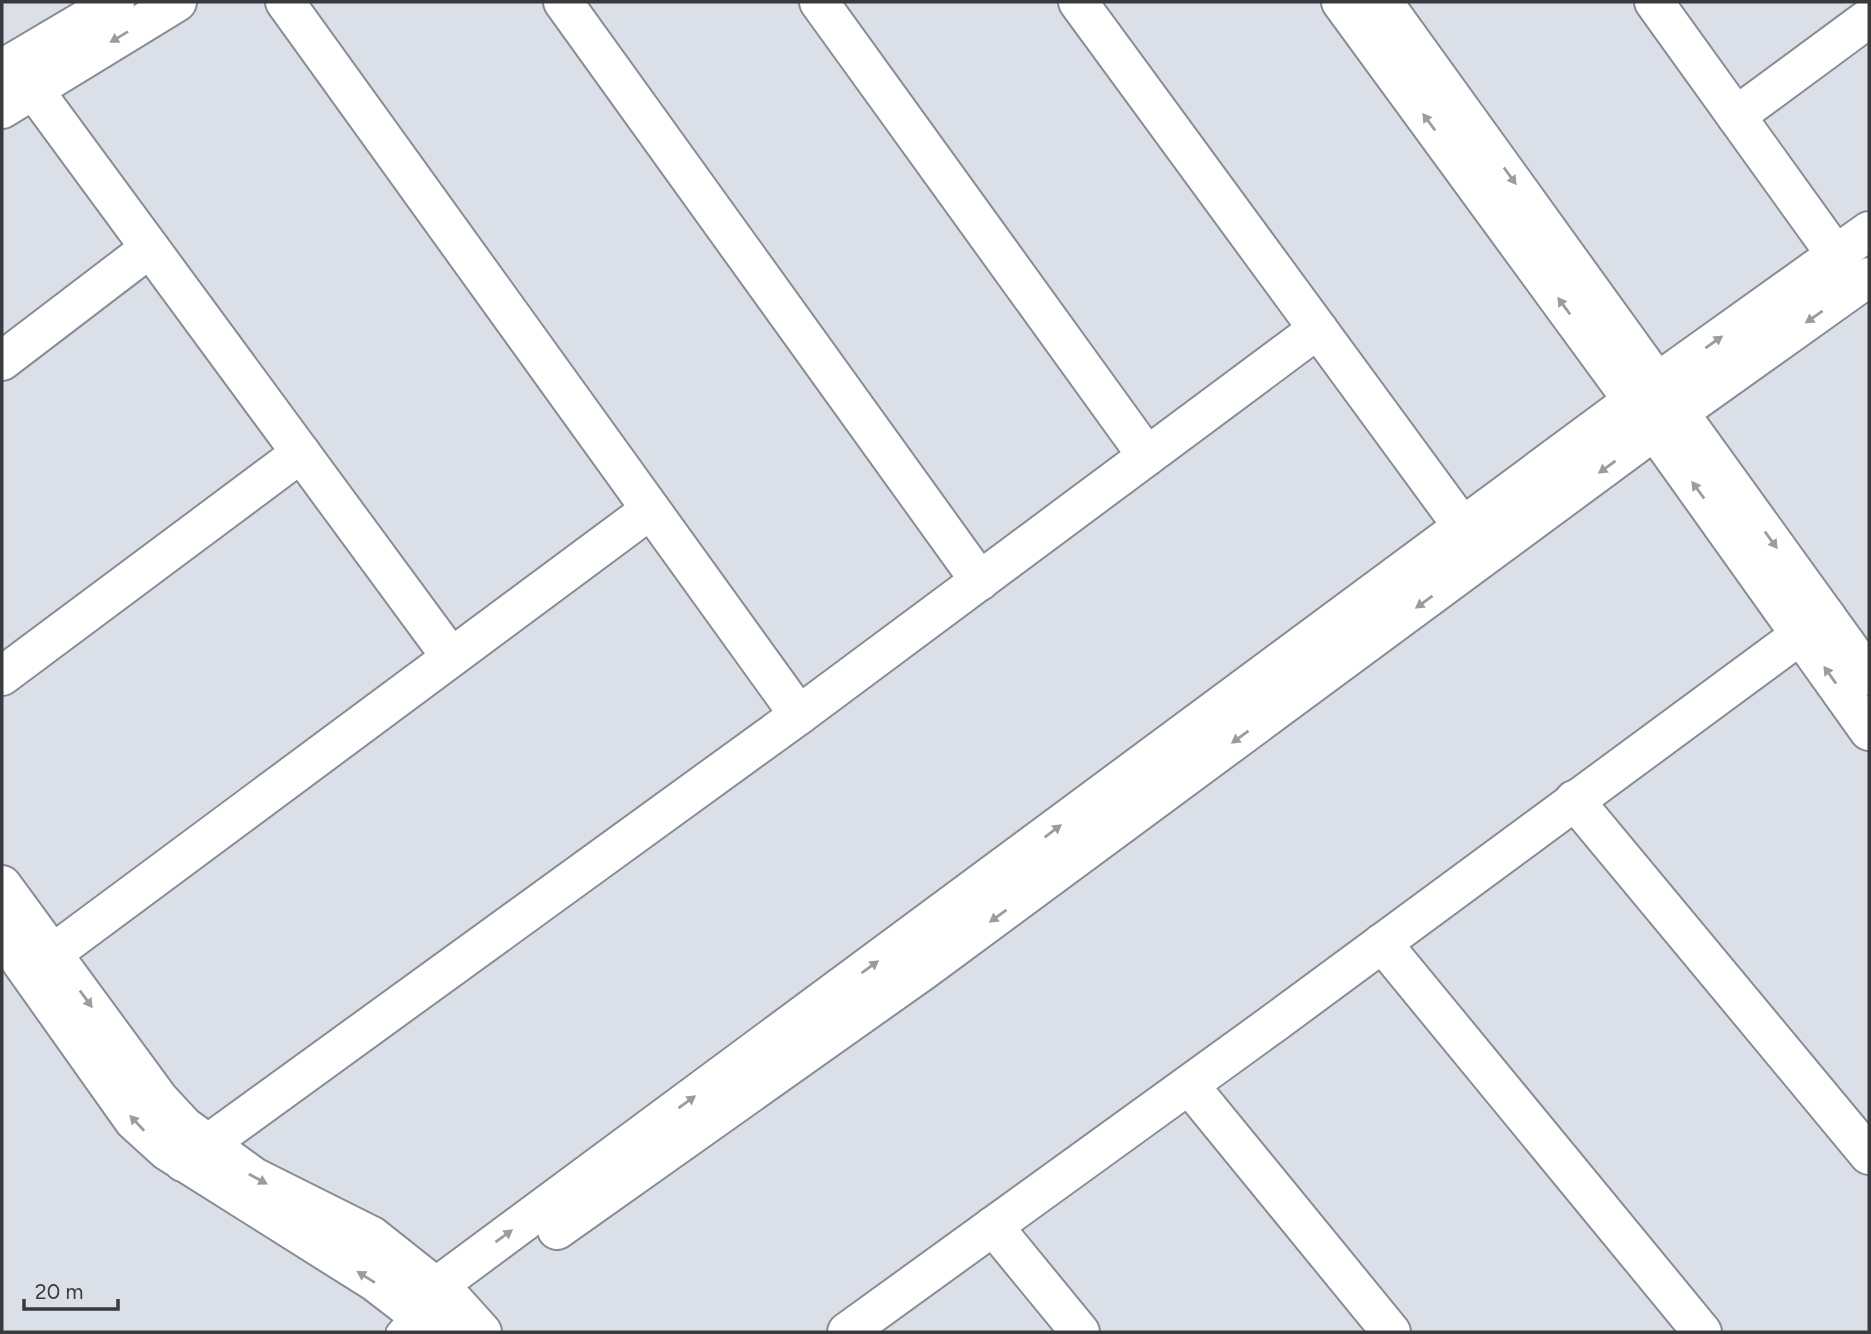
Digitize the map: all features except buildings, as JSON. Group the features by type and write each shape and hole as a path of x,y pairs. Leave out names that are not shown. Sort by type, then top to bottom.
{"street":[{"path":"12,89 115,2"},
{"path":"12,89 177,2"},
{"path":"285,2 799,715"},
{"path":"563,2 980,581"},
{"path":"819,2 1147,456"},
{"path":"1078,2 1463,527"},
{"path":"1341,2 1668,421 1813,625 1869,731"},
{"path":"1384,2 1646,391"},
{"path":"1654,2 1836,255"},
{"path":"1736,116 1869,18"},
{"path":"12,89 150,248 452,657"},
{"path":"429,1315 1463,527 1869,231"},
{"path":"2,361 150,248"},
{"path":"429,1315 924,970 1668,421 1869,277"},
{"path":"2,935 134,1121 167,1152 196,1153 799,715 1318,329"},
{"path":"2,676 300,453"},
{"path":"52,954 650,510"},
{"path":"1813,625 1869,676"},
{"path":"847,1332 1189,1085 1813,625"},
{"path":"1574,800 1869,1156"},
{"path":"2,885 159,1098 184,1126 196,1153 375,1282 429,1315 482,1332"},
{"path":"1382,943 1702,1332"},
{"path":"1189,1085 1391,1332"},
{"path":"993,1227 1080,1332"}]}
